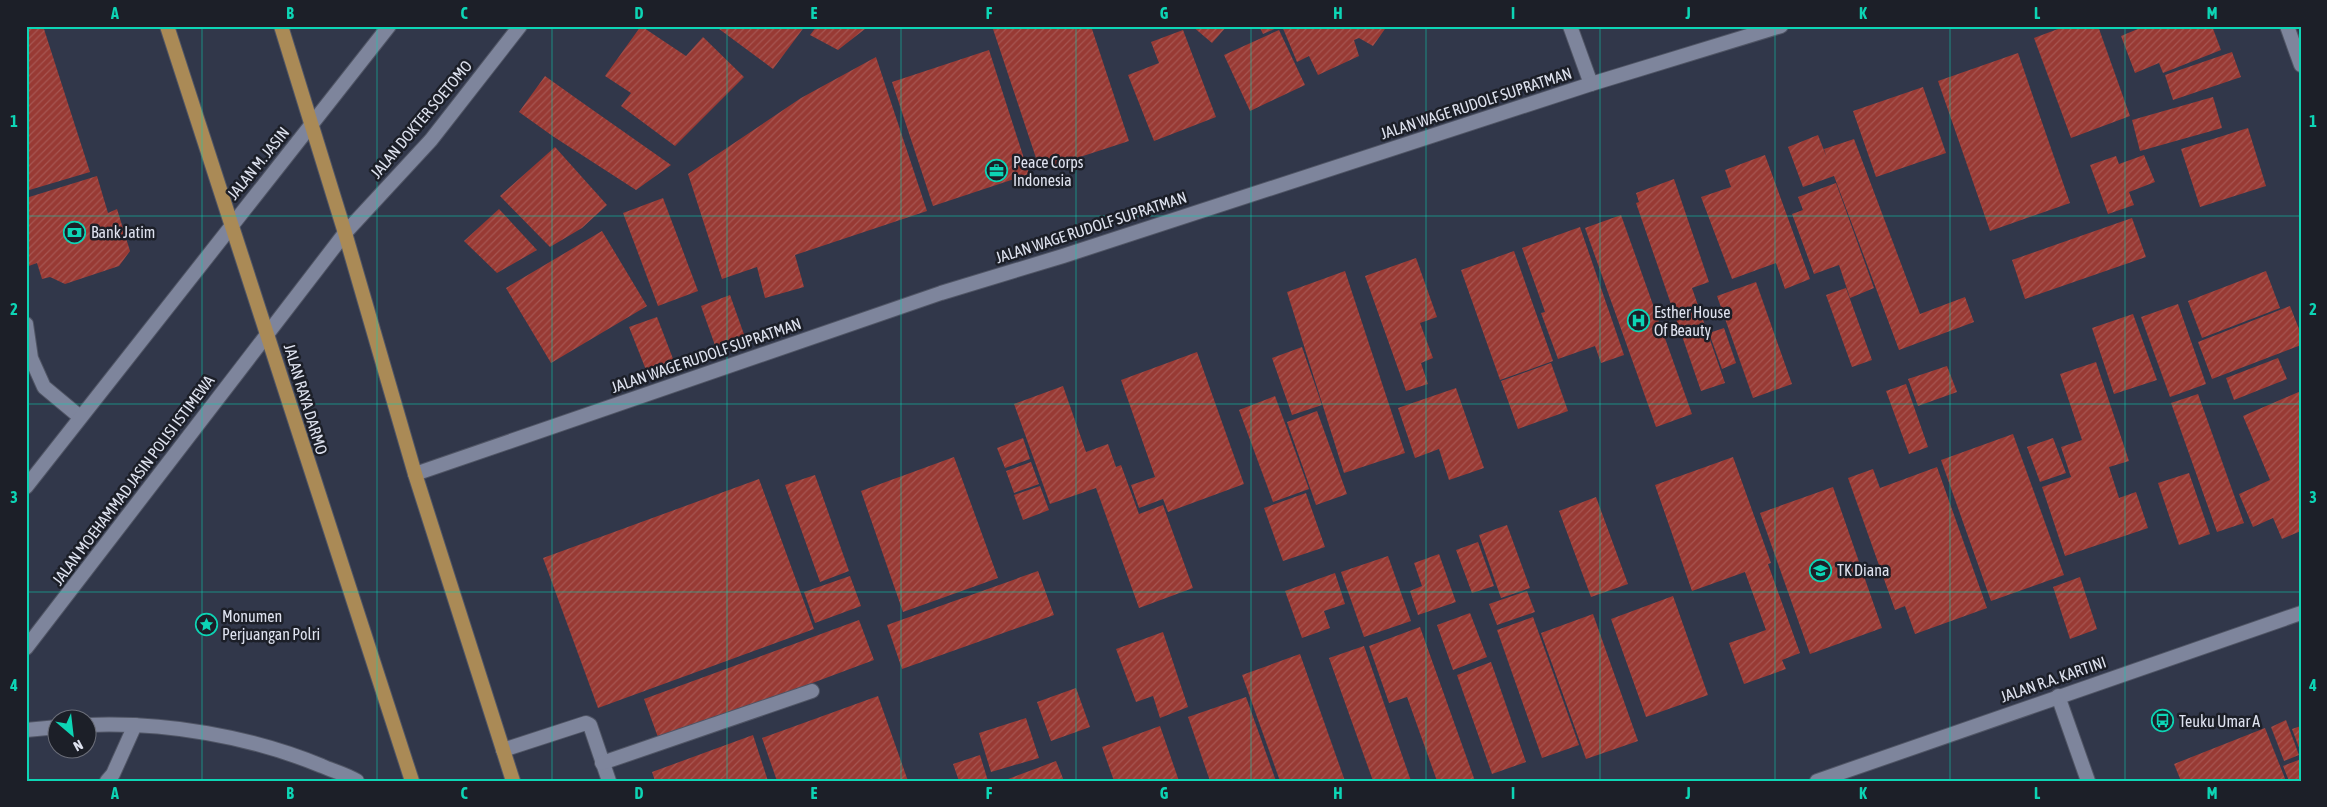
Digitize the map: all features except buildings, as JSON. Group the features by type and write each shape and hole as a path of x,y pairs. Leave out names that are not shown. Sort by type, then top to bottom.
{"main road":[{"name":"JALAN RAYA DARMO","path":"167,26 267,333 306,460 412,781"},
{"path":"282,26 415,474 513,781"}],"street":[{"path":"312,123 389,26"},
{"name":"JALAN DOKTER SOETOMO","path":"345,233 431,140 520,26"},
{"path":"1570,26 1591,84"},
{"name":"JALAN WAGE RUDOLF SUPRATMAN","path":"415,474 941,293 1072,253 1591,84 1781,26"},
{"path":"2287,26 2301,65"},
{"name":"JALAN M. JASIN","path":"231,225 312,123"},
{"path":"29,477 80,417 231,225"},
{"path":"267,333 345,233"},
{"path":"26,324 31,358 44,387 80,417"},
{"name":"JALAN MOEHAMMAD JASIN POLISI ISTIMEWA","path":"26,648 267,333"},
{"name":"JALAN R.A. KARTINI","path":"1817,781 2301,612"},
{"path":"602,763 812,690"},
{"path":"2058,696 2088,781"},
{"path":"503,750 586,723 590,725 608,781"},
{"path":"98,725 155,726 222,736 292,754 357,781"},
{"path":"107,781 113,774 135,725"},
{"path":"26,730 48,727"}],"place":[{"name":"Peace Corps Indonesia","path":"997,171"},
{"name":"Bank Jatim","path":"75,232"},
{"name":"Esther House Of Beauty","path":"1638,321"},
{"name":"TK Diana","path":"1821,570"},
{"name":"Monumen Perjuangan Polri","path":"206,625"},
{"name":"Teuku Umar A","path":"2163,721"}]}
